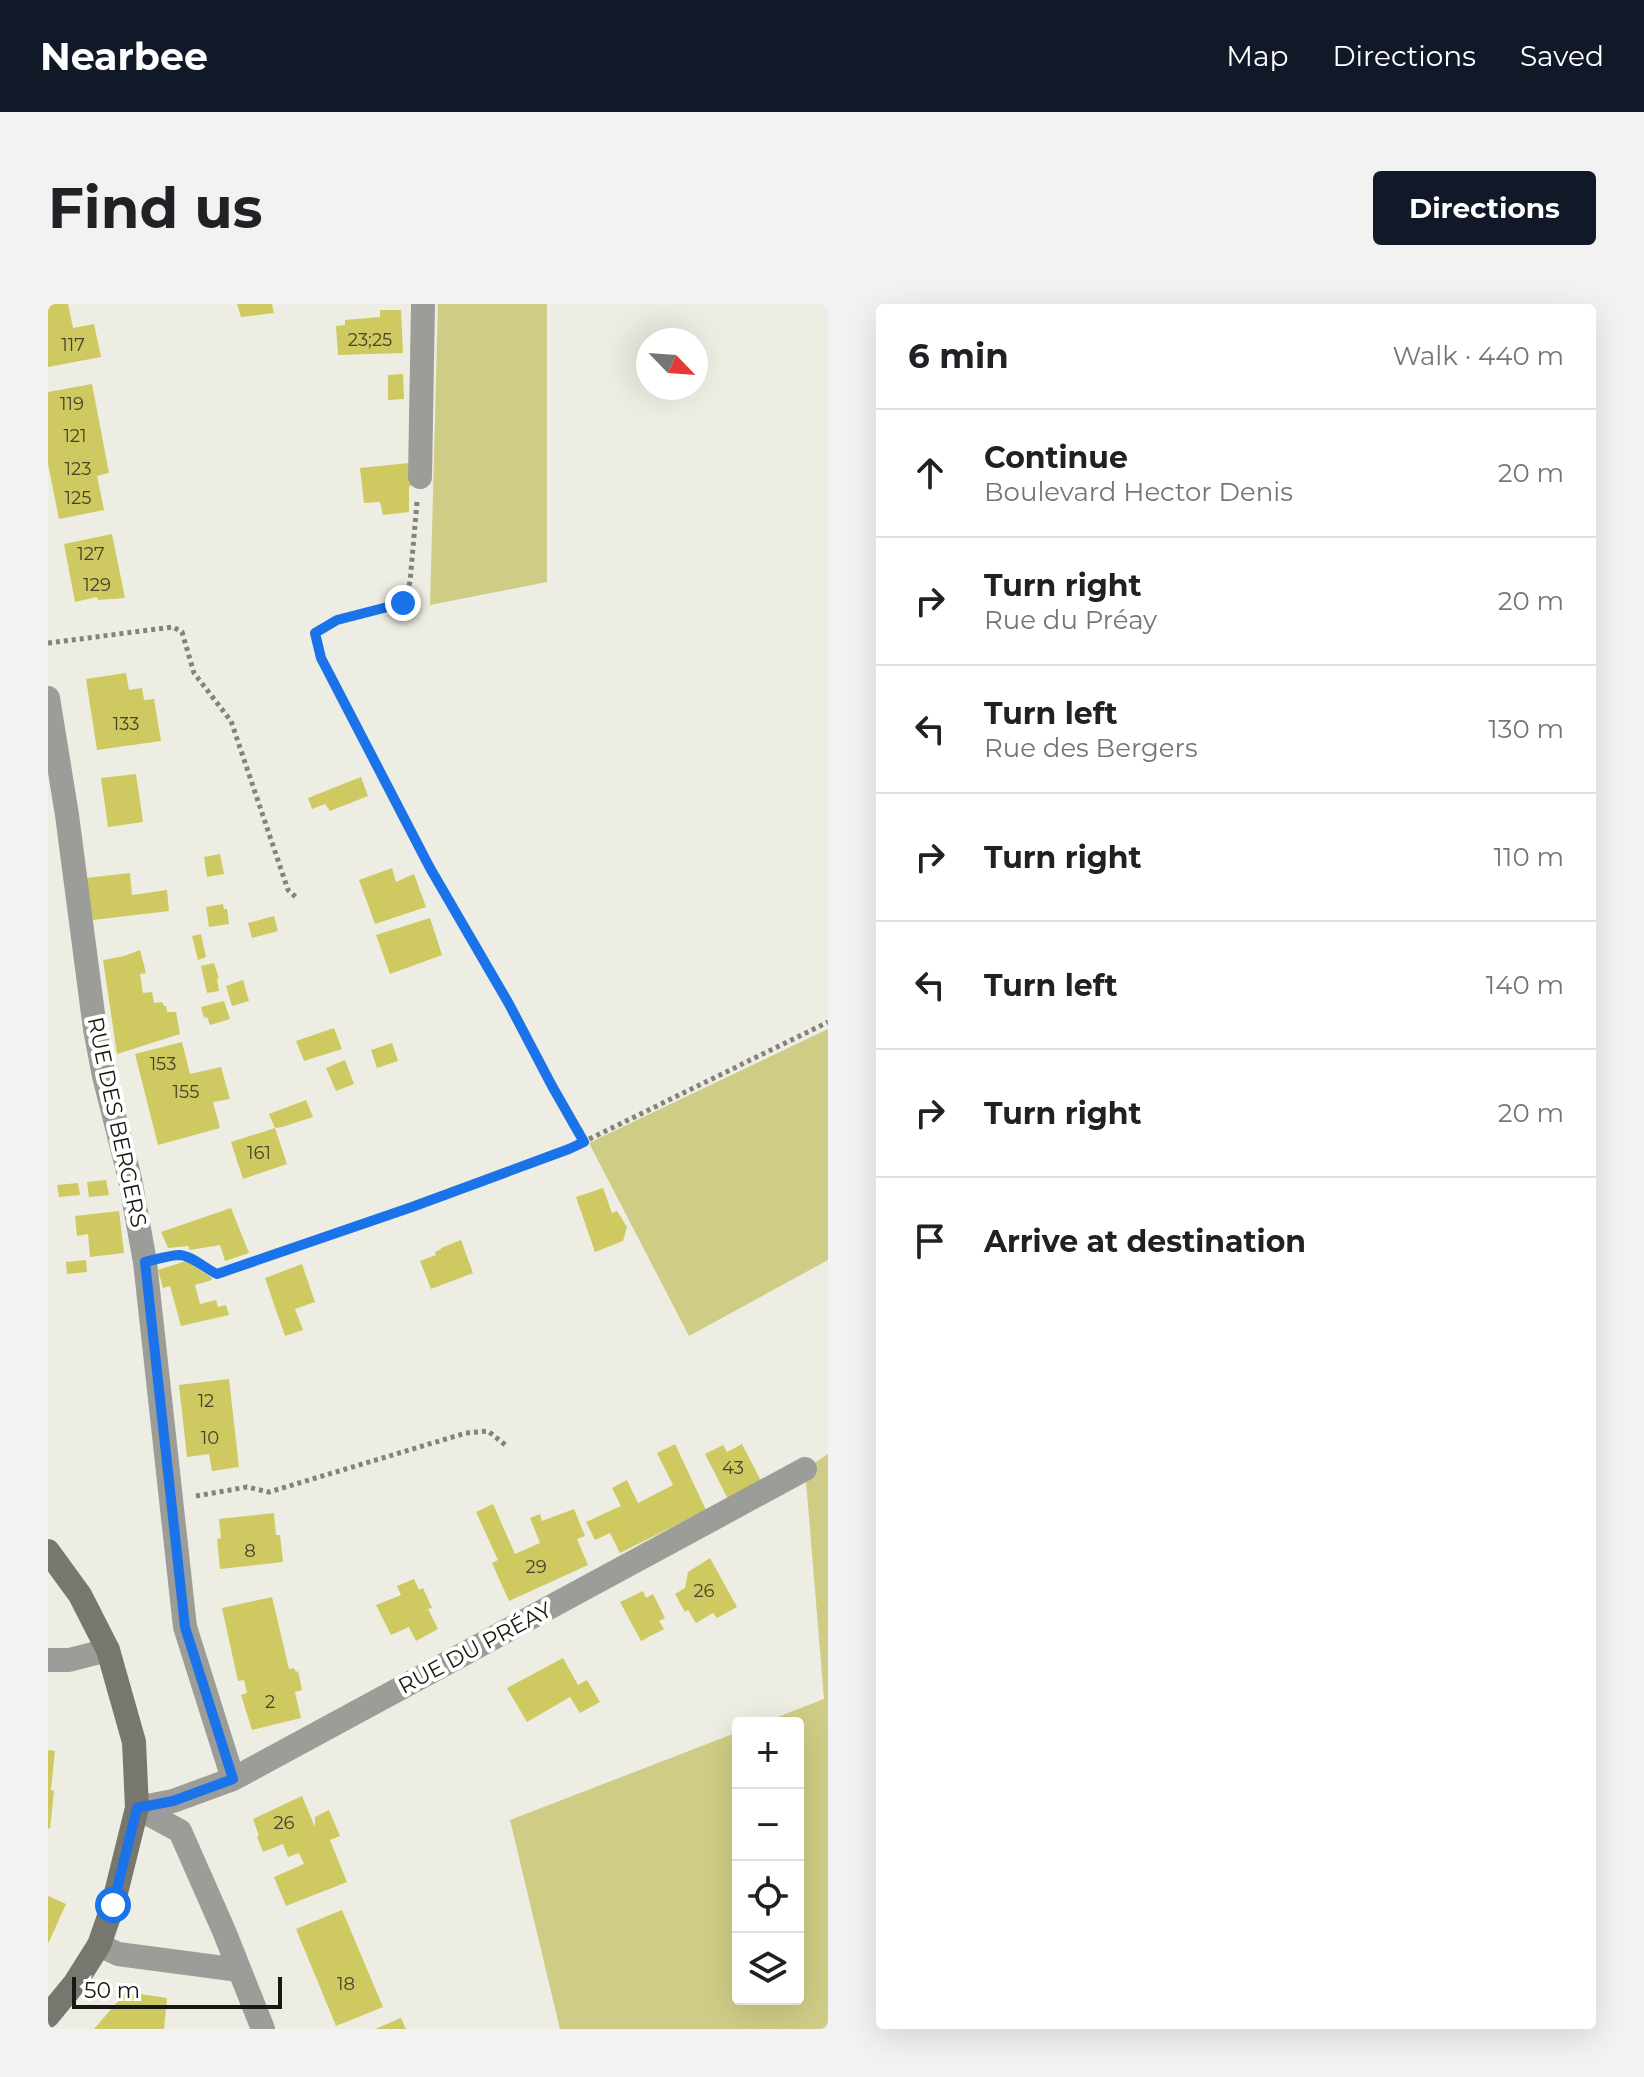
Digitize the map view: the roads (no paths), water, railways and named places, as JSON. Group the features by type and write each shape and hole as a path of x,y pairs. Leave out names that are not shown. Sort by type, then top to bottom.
{"street":[{"path":"420,477 423,304"},
{"name":"RUE DES BERGERS","path":"48,698 95,1029 130,1179 145,1262 185,1627 233,1779"},
{"name":"RUE DU PRÉAY","path":"137,1808 173,1801 233,1779 805,1469"},
{"path":"48,1551 80,1595 108,1650 134,1742 137,1808 113,1905 99,1945 75,1983 48,2016"},
{"path":"48,1660 69,1660 108,1650"},
{"path":"137,1808 180,1831 263,2029"},
{"path":"99,1945 118,1954 239,1970"}]}
